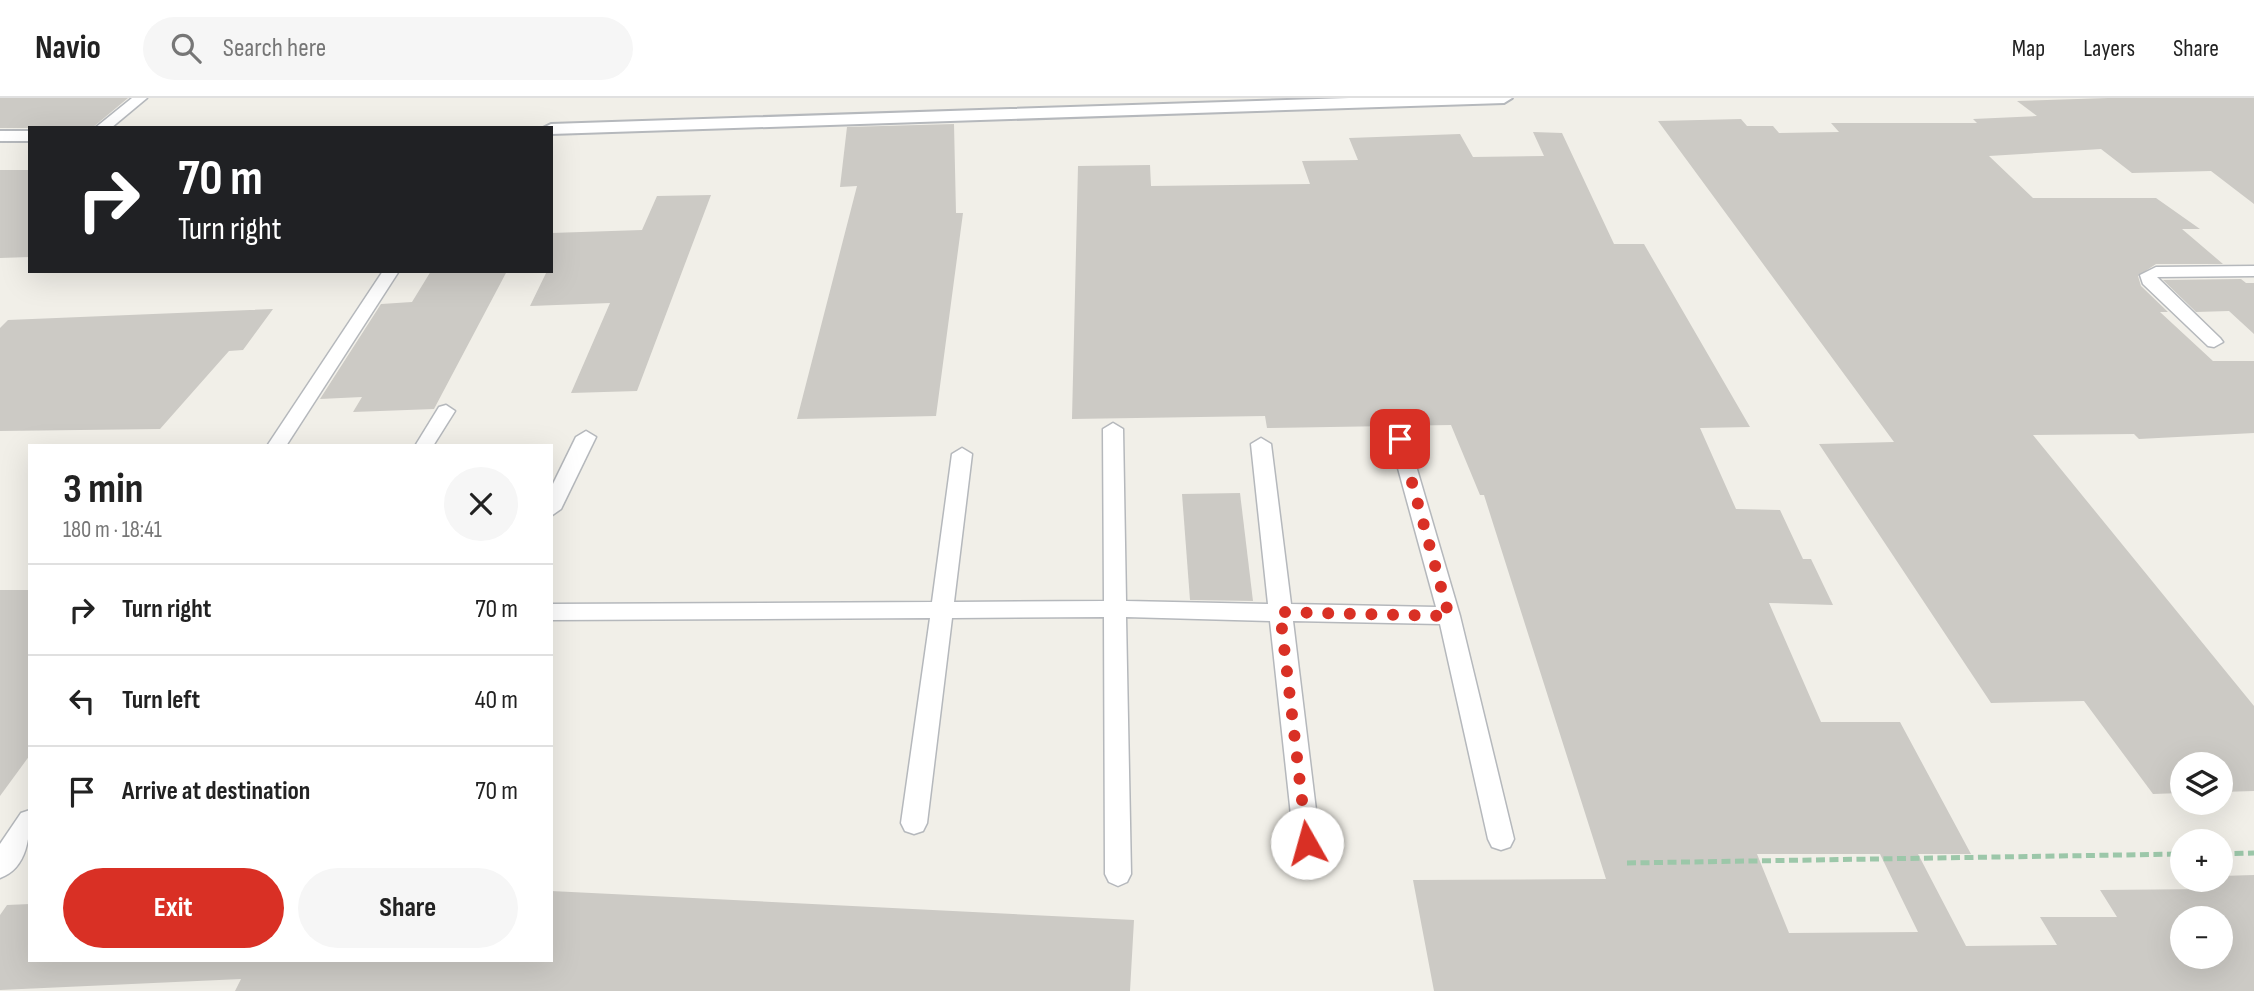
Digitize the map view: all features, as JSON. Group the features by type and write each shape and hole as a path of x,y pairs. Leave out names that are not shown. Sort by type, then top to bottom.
{"street":[{"path":"105,126 140,98"},
{"path":"553,129 1504,98"},
{"path":"0,136 28,136"},
{"path":"2214,342 2149,281 2148,275 2156,272 2254,271"},
{"path":"277,444 390,273"},
{"path":"425,444 446,411"},
{"path":"1113,429 1118,874"},
{"path":"553,505 586,437"},
{"path":"1400,439 1449,616 1501,839"},
{"path":"1261,444 1307,843"},
{"path":"914,823 962,454"},
{"path":"553,612 1115,609 1449,616"},
{"path":"0,866 28,824"}],"path":[{"path":"2233,853 2254,853"},
{"path":"1628,863 2170,854"}],"building":[{"path":"0,98 128,98 94,126 0,128"},
{"path":"2254,98 2254,204 2211,171 2132,173 2101,149 1989,156 2033,198 2156,198 2200,229 2182,229 2223,264 2156,264 2138,276 2141,286 2168,312 2160,312 2213,361 2254,361 2254,433 2139,439 2134,434 2033,435 2254,706 2254,791 2233,792 2233,752 2170,752 2170,793 2153,794 2084,701 1991,703 1819,444 1894,442 1658,121 1741,119 1747,126 1773,126 1779,133 1839,132 1831,123 1977,123 1973,119 2037,116 2017,101"},
{"path":"954,124 956,213 963,213 936,416 797,419 857,186 840,187 847,127"},
{"path":"1533,132 1562,133 1614,244 1644,244 1750,427 1700,428 1736,509 1780,510 1803,559 1811,559 1833,605 1769,603 1821,722 1900,722 1971,854 1918,854 1966,946 2057,945 2040,917 2117,917 2100,890 2233,892 2233,876 2254,875 2254,991 1434,991 1413,880 1606,879 1484,495 1480,495 1451,425 1267,428 1265,416 1072,419 1078,166 1150,165 1151,186 1310,184 1302,161 1358,160 1349,138 1460,134 1473,157 1544,156","holes":["1757,854 1880,854 1918,932 1789,933"]},
{"path":"0,170 28,170 28,257 0,258"},
{"path":"711,195 637,391 571,393 610,303 530,306 546,273 553,273 553,233 642,230 657,196"},
{"path":"430,273 506,273 434,409 353,412 362,397 320,399 381,304 412,302"},
{"path":"2241,279 2246,283 2254,283 2254,334 2229,311 2196,312 2163,280"},
{"path":"273,309 243,350 229,351 160,429 0,431 0,328 8,320"},
{"path":"1240,493 1253,601 1190,600 1182,494"},
{"path":"0,590 28,590 28,758 0,796"},
{"path":"553,891 1134,920 1130,991 235,991 241,979 0,990 0,915 7,905 28,904 28,962 553,962"}],"route":[{"path":"1307,843 1280,612 1449,616 1400,439"}]}
